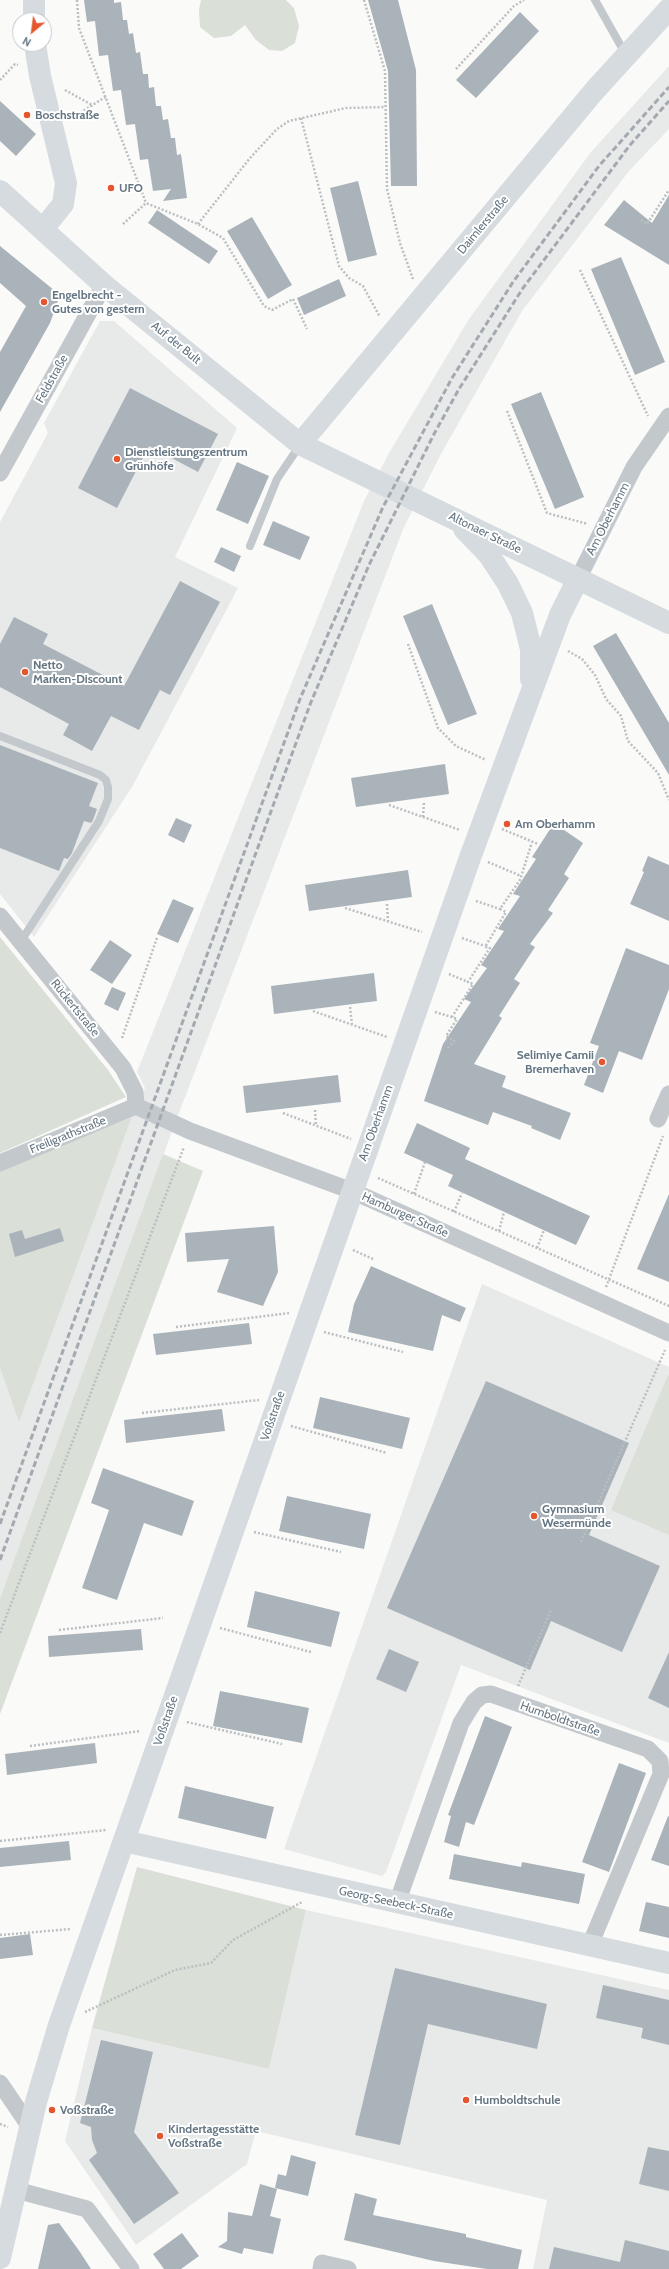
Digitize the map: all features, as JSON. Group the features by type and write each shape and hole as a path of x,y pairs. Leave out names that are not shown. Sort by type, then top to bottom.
{"street":[{"path":"34,0 34,12"},
{"name":"Daimlerstraße","path":"300,444 626,56 669,9"},
{"path":"36,52 40,76 66,183 63,204 43,229"},
{"name":"Auf der Bult","path":"0,191 104,285 300,444"},
{"name":"Feldstraße","path":"0,472 104,285"},
{"name":"Am Oberhamm","path":"352,1191 477,837 551,640 578,579 634,467 669,416"},
{"name":"Altonaer Straße","path":"300,444 669,623"},
{"path":"454,518 489,555 508,584 522,613 531,649 531,693"},
{"name":"Rückertstraße","path":"0,916 123,1068 135,1092 129,1109"},
{"path":"658,1119 669,1094"},
{"name":"Hamburger Straße","path":"129,1109 352,1191 600,1302 668,1339"},
{"name":"Freiligrathstraße","path":"0,1163 129,1109"},
{"name":"Voßstraße","path":"0,2258 30,2127 59,2025 352,1191"},
{"name":"Humboldtstraße","path":"397,1903 461,1724 474,1702 482,1696 491,1694 648,1750 660,1761 661,1774 590,1944"},
{"name":"Georg-Seebeck-Straße","path":"126,1835 328,1888 590,1944 669,1963"},
{"path":"0,2083 30,2127"},
{"path":"16,2190 87,2209 131,2269"},
{"path":"321,2266 348,2269"}],"lane":[{"path":"594,0 626,56"},
{"path":"250,546 277,479 300,444"},
{"path":"0,736 100,775 106,780 108,787 108,799 97,825 20,941"}],"path":[{"path":"77,0 79,28 107,96 146,203 198,224 223,238 264,306 272,310 293,299 307,329"},
{"path":"364,0 384,71 387,189 411,277 427,292"},
{"path":"456,68 514,6 524,0"},
{"path":"53,130 107,96"},
{"path":"198,224 265,141 277,129 289,121 346,108 385,107"},
{"path":"301,118 339,266 349,278 363,286 378,315 395,331"},
{"path":"640,220 647,224 669,190"},
{"path":"123,224 146,203"},
{"path":"580,270 656,434"},
{"path":"507,411 547,513 604,528"},
{"path":"551,640 582,659 595,675 606,699 621,716 628,741 658,773 669,800"},
{"path":"408,644 438,728 456,746 503,768"},
{"path":"423,817 424,802"},
{"path":"389,805 477,837 532,842 538,844"},
{"path":"477,837 521,876"},
{"path":"500,909 521,876 532,842"},
{"path":"448,1048 454,1042 446,1036 457,1019 452,1017 473,984 468,982 490,948 485,946 506,912 457,894"},
{"path":"386,904 388,921"},
{"path":"345,908 442,939"},
{"path":"112,1054 122,1037 157,938"},
{"path":"350,1007 352,1025"},
{"path":"313,1011 405,1043"},
{"path":"315,1110 316,1126"},
{"path":"283,1113 368,1146"},
{"path":"600,1302 664,1134 658,1119"},
{"path":"0,1632 190,1131"},
{"path":"414,1194 425,1162"},
{"path":"360,1170 669,1306"},
{"path":"454,1212 462,1193"},
{"path":"499,1231 504,1212"},
{"path":"537,1248 544,1230"},
{"path":"176,1327 307,1319 403,1352"},
{"path":"581,1542 668,1339"},
{"path":"142,1413 279,1398"},
{"path":"271,1421 387,1453"},
{"path":"234,1527 341,1552"},
{"path":"512,1702 552,1610"},
{"path":"59,1630 163,1618"},
{"path":"200,1623 311,1652"},
{"path":"30,1746 166,1722 282,1744"},
{"path":"0,1841 126,1835"},
{"path":"59,2025 175,1970 211,1964 233,1940 328,1888"},
{"path":"0,1935 94,1927"}],"shaded area":[{"path":"201,0 286,0 294,8 299,26 295,43 282,51 269,50 256,40 245,25 231,36 214,38 200,27 199,10"},
{"path":"669,66 669,129 629,171 522,311 441,454 404,527 177,1118 0,1598 0,1368 19,1421 132,1117 139,1105 145,1088 137,1072 364,501 389,453 469,319 591,152"},
{"path":"100,321 114,321 237,428 175,557 238,588 132,787 34,937 0,894 0,522 48,433 44,423"},
{"path":"0,937 108,1070 126,1097 0,1153"},
{"path":"132,1117 19,1422 0,1368 0,1170"},
{"path":"163,1154 203,1171 0,1714 0,1598"},
{"name":"Gymnasium Wesermünde","path":"482,1284 669,1367 669,1743 461,1665 386,1872 382,1876 284,1849"},
{"path":"668,1375 669,1376 669,1535 611,1510"},
{"path":"137,1867 306,1910 269,2069 92,2028"},
{"name":"Humboldtschule","path":"306,1910 669,1990 669,2269 533,2269 547,2200 256,2131 247,2164 136,2245 65,2141 92,2028 269,2069"}],"building":[{"path":"84,0 114,0 114,3 121,2 123,20 127,20 129,34 133,33 136,53 140,52 143,74 148,74 149,88 154,87 156,106 161,106 163,120 168,119 171,138 175,138 177,155 181,154 187,198 163,201 171,189 153,191 148,159 140,160 135,124 126,125 121,90 113,91 108,55 99,56 95,21 87,22"},
{"path":"368,0 398,0 416,70 417,186 391,186 388,71"},
{"path":"520,12 539,31 476,98 456,80"},
{"path":"0,101 36,134 16,156 0,141"},
{"path":"358,181 377,255 348,262 330,188"},
{"path":"669,195 669,265 604,225 624,200 652,223"},
{"path":"157,210 218,251 209,264 148,223"},
{"path":"252,217 292,285 268,299 227,231"},
{"path":"0,246 60,295 50,323 0,412 0,352 26,306 0,283"},
{"path":"621,257 665,362 635,375 591,269"},
{"path":"339,279 346,296 304,315 297,298"},
{"name":"Dienstleistungszentrum Grünhöfe","path":"130,388 218,434 198,472 149,446 117,508 78,488"},
{"path":"541,392 584,497 555,509 511,404"},
{"path":"237,462 269,476 248,524 216,510"},
{"path":"273,521 310,537 300,560 263,545"},
{"path":"221,547 241,556 234,572 214,562"},
{"path":"180,581 220,602 170,695 160,690 139,730 111,716 92,751 63,735 69,724 0,687 0,644 14,617 48,634 43,644 124,686"},
{"path":"432,604 477,714 448,725 403,616"},
{"path":"616,633 669,723 669,775 593,646"},
{"path":"0,745 98,783 89,806 97,809 93,820 91,823 84,821 72,853 68,859 64,858 59,871 0,848"},
{"path":"445,764 449,794 356,807 351,778"},
{"path":"176,818 192,825 184,843 168,835"},
{"path":"554,823 583,843 564,874 569,878 548,910 553,913 530,944 535,947 514,979 520,983 499,1016 502,1018 474,1064 506,1076 502,1087 571,1113 560,1140 531,1128 532,1126 493,1112 488,1125 424,1101 443,1044 471,1002 464,999 487,968 481,965 504,931 498,929 520,896 513,894 536,859 532,857"},
{"path":"648,856 669,865 669,921 630,904 644,872 642,871"},
{"path":"408,870 412,897 309,911 305,885"},
{"path":"173,899 194,908 178,943 157,934"},
{"path":"110,940 132,955 112,984 90,970"},
{"path":"626,948 669,965 669,989 642,1060 619,1051 603,1093 584,1085 599,1046 590,1043"},
{"path":"374,973 377,1001 274,1014 271,986"},
{"path":"112,987 126,993 118,1011 104,1004"},
{"path":"338,1075 341,1102 246,1113 243,1086"},
{"path":"417,1123 470,1148 465,1159 590,1216 576,1245 448,1186 453,1175 404,1153"},
{"path":"669,1194 669,1282 637,1269"},
{"path":"274,1226 278,1272 263,1306 217,1292 229,1259 187,1262 185,1233"},
{"path":"60,1228 64,1241 15,1257 9,1234 22,1230 25,1239"},
{"path":"371,1266 466,1308 460,1322 442,1315 433,1351 348,1332 354,1304"},
{"path":"249,1323 252,1344 156,1355 153,1334"},
{"path":"486,1381 629,1443 589,1535 660,1566 622,1652 551,1621 530,1670 387,1608"},
{"path":"320,1397 410,1418 402,1449 313,1428"},
{"path":"222,1409 225,1431 126,1443 124,1420"},
{"path":"103,1468 194,1501 182,1536 144,1523 117,1600 82,1588 109,1510 91,1503"},
{"path":"287,1496 371,1514 364,1549 279,1531"},
{"path":"255,1591 340,1612 331,1647 247,1627"},
{"path":"141,1629 143,1650 49,1657 48,1636"},
{"path":"389,1649 419,1662 406,1692 376,1679"},
{"path":"669,1652 669,1708 648,1698"},
{"path":"220,1691 309,1708 302,1743 213,1726"},
{"path":"485,1716 512,1727 474,1825 466,1822 459,1847 444,1842 451,1816 448,1815"},
{"path":"95,1743 97,1763 7,1775 5,1754"},
{"path":"619,1763 646,1773 609,1872 582,1862"},
{"path":"185,1786 274,1807 266,1839 178,1818"},
{"path":"668,1816 669,1817 669,1866 651,1860"},
{"path":"69,1841 71,1860 0,1867 0,1848"},
{"path":"454,1854 521,1867 522,1862 585,1874 579,1904 449,1879"},
{"path":"646,1902 669,1907 669,1938 639,1931"},
{"path":"30,1934 33,1955 0,1959 0,1938"},
{"path":"395,1968 547,2004 537,2049 428,2024 400,2145 355,2135"},
{"path":"603,1985 669,2000 669,2045 641,2038 643,2028 596,2018"},
{"path":"101,2040 153,2052 134,2132 179,2193 134,2224 89,2160 97,2153 92,2140 91,2127 80,2123"},
{"path":"648,2147 669,2151 669,2191 639,2184"},
{"path":"291,2155 316,2162 308,2196 275,2188 278,2174 286,2176"},
{"path":"260,2184 277,2189 270,2216 281,2219 273,2254 244,2248 242,2254 218,2247 227,2241 228,2212 252,2216"},
{"path":"355,2193 377,2199 373,2215 466,2234 466,2237 522,2250 518,2269 487,2269 434,2261 344,2240"},
{"path":"59,2223 91,2269 38,2269 48,2225"},
{"path":"182,2233 199,2256 181,2269 164,2269 153,2254"},
{"path":"625,2240 669,2251 669,2269 549,2269 554,2247 620,2262"}],"railway":[{"path":"0,1524 300,699 383,507 452,378 513,282 599,166 669,87"},
{"path":"0,1560 311,702 369,565 434,434 459,389 523,288 630,145 669,101"}],"place":[{"name":"Boschstraße","path":"27,115"},
{"name":"UFO","path":"111,188"},
{"name":"Engelbrecht - Gutes von gestern","path":"44,302"},
{"name":"Dienstleistungszentrum Grünhöfe","path":"117,459"},
{"name":"Netto Marken-Discount","path":"25,672"},
{"name":"Am Oberhamm","path":"507,824"},
{"name":"Selimiye Camii Bremerhaven","path":"602,1062"},
{"name":"Gymnasium Wesermünde","path":"534,1516"},
{"name":"Humboldtschule","path":"466,2100"},
{"name":"Voßstraße","path":"52,2110"},
{"name":"Kindertagesstätte Voßstraße","path":"160,2136"}]}
